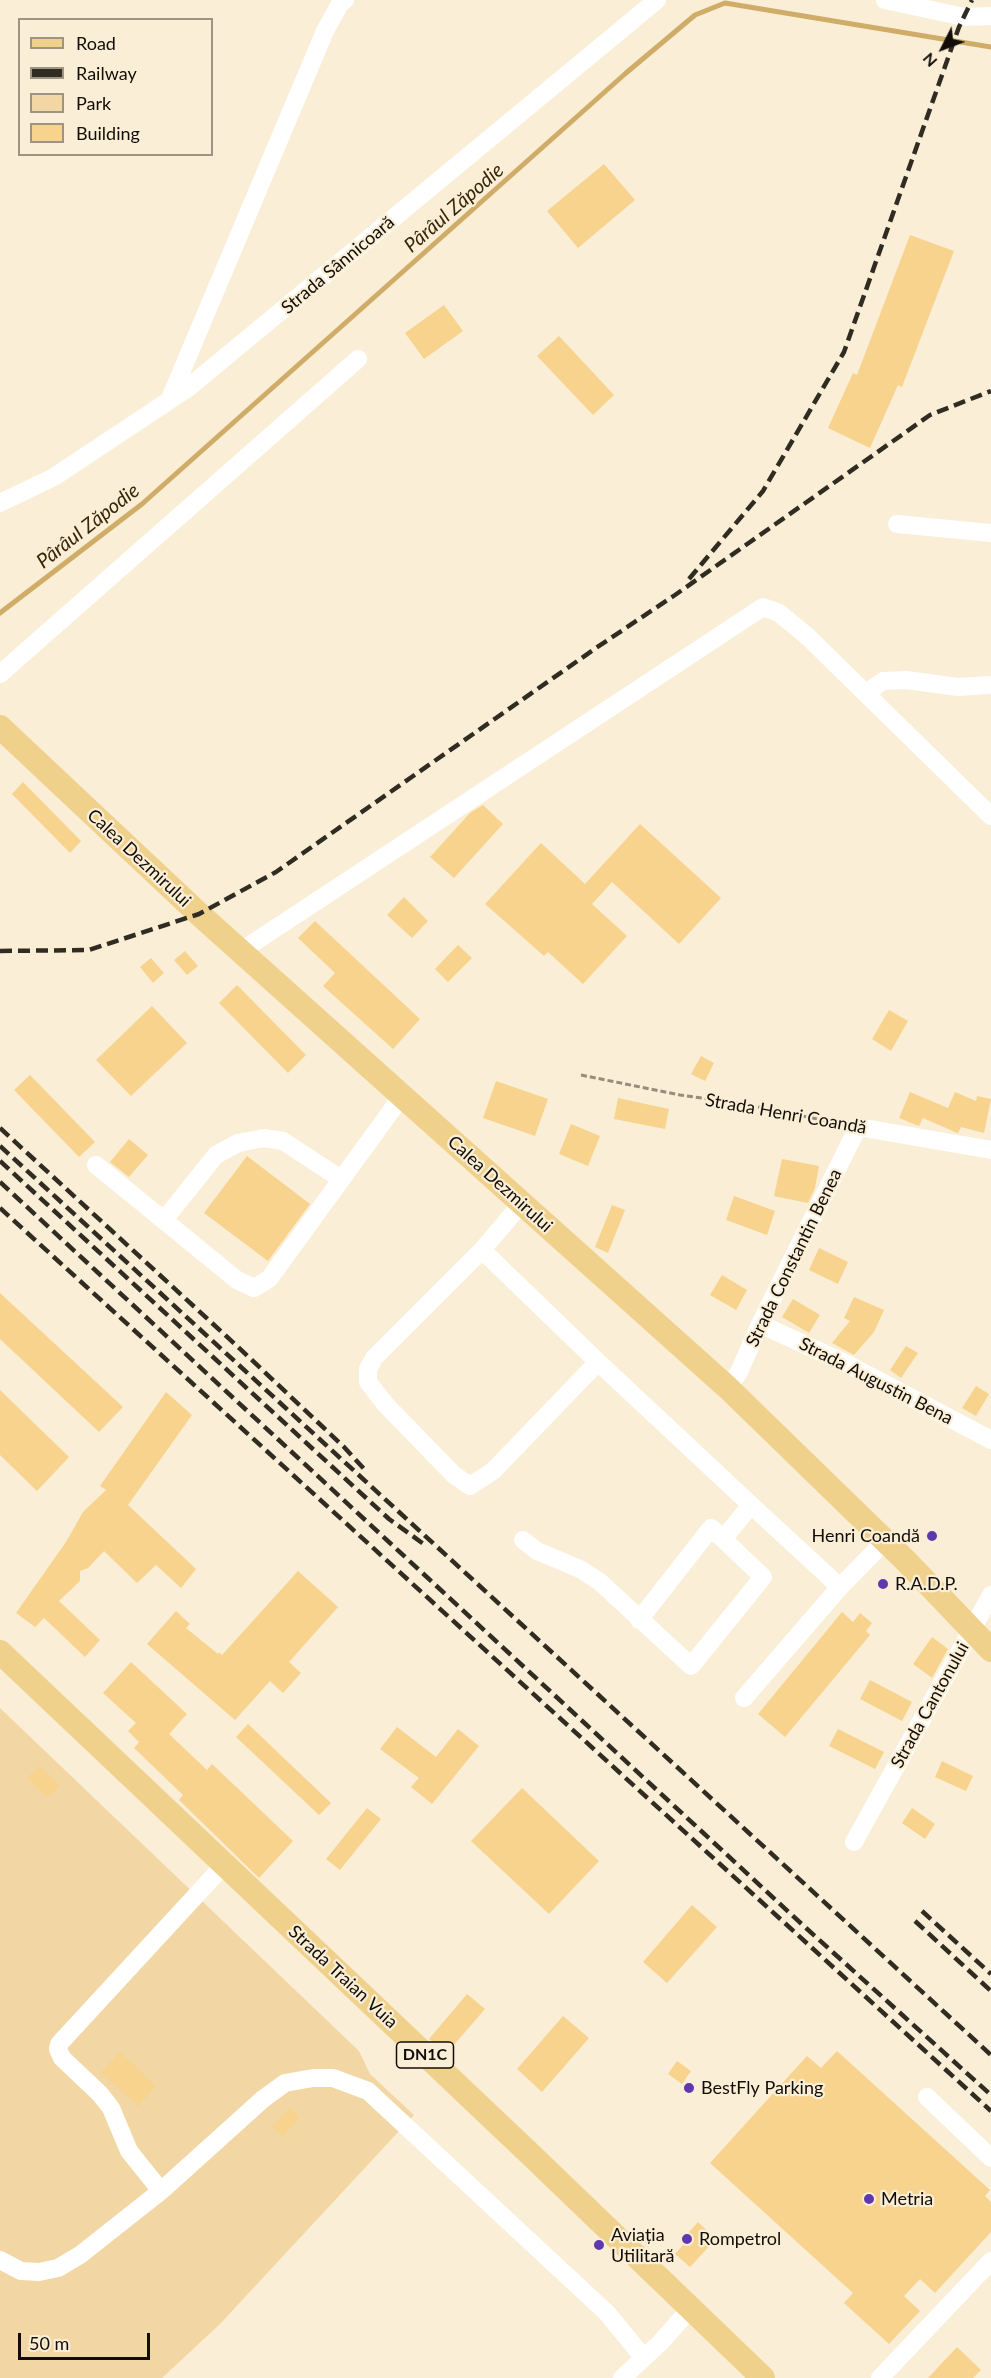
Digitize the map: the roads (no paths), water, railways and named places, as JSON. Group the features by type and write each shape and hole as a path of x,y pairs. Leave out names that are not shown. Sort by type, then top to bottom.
{"main road":[{"name":"Calea Dezmirului","path":"0,727 241,951 728,1388 885,1541 991,1650"},
{"name":"Strada Traian Vuia","path":"0,1652 763,2378"}],"street":[{"path":"169,401 325,31 340,4 345,0"},
{"name":"Strada Sânnicoară","path":"0,503 54,477 188,388 657,0"},
{"path":"885,0 964,17 991,16"},
{"path":"0,674 358,359"},
{"path":"897,524 991,533"},
{"path":"241,951 763,607 779,613 807,636 991,816"},
{"path":"866,693 883,681 906,680 958,687 991,686"},
{"path":"96,1165 237,1280 254,1288 269,1279 402,1095"},
{"name":"Strada Henri Coandă","path":"858,1126 991,1150"},
{"name":"Strada Constantin Benea","path":"728,1388 739,1372 760,1323 858,1126"},
{"path":"164,1220 216,1155 238,1143 264,1138 283,1141 341,1179"},
{"path":"522,1203 482,1250 374,1358 368,1369 368,1382 380,1398 454,1475 470,1486 493,1471 597,1362"},
{"path":"482,1250 597,1362 840,1587"},
{"name":"Strada Augustin Bena","path":"760,1323 849,1365 991,1440"},
{"path":"723,1539 751,1505"},
{"path":"523,1540 537,1551 580,1569 600,1582 639,1620 692,1666 764,1577 711,1528 639,1620"},
{"path":"744,1698 840,1587 885,1541"},
{"name":"Strada Cantonului","path":"854,1842 991,1595"},
{"path":"161,2191 129,2151 111,2108 100,2094 62,2058 58,2049 59,2044 225,1864"},
{"path":"0,2260 21,2271 39,2272 58,2268 80,2255 161,2191 263,2099 285,2083 313,2078 333,2078 368,2091 607,2313 643,2357"},
{"path":"927,2097 991,2158"},
{"path":"880,2378 991,2261"},
{"path":"622,2378 661,2342 691,2308"}],"waterway":[{"name":"Pârâul Zăpodie","path":"0,613 142,504 626,73 695,15 725,3 991,47"}],"railway":[{"path":"689,579 763,491 844,352 959,27 972,0"},
{"path":"0,951 89,950 199,914 276,872 930,415 991,391"},
{"path":"0,1128 237,1346 344,1447 366,1471"},
{"path":"0,1146 991,2055"},
{"path":"0,1161 389,1519 425,1545"},
{"path":"0,1182 806,1928 991,2095"},
{"path":"0,1208 991,2111"},
{"path":"922,1911 991,1974"},
{"path":"915,1921 991,1991"}],"place":[{"name":"Henri Coandă","path":"932,1536"},
{"name":"R.A.D.P.","path":"883,1584"},
{"name":"BestFly Parking","path":"689,2088"},
{"name":"Metria","path":"869,2199"},
{"name":"Rompetrol","path":"687,2239"},
{"name":"Aviația Utilitară","path":"599,2245"}]}
